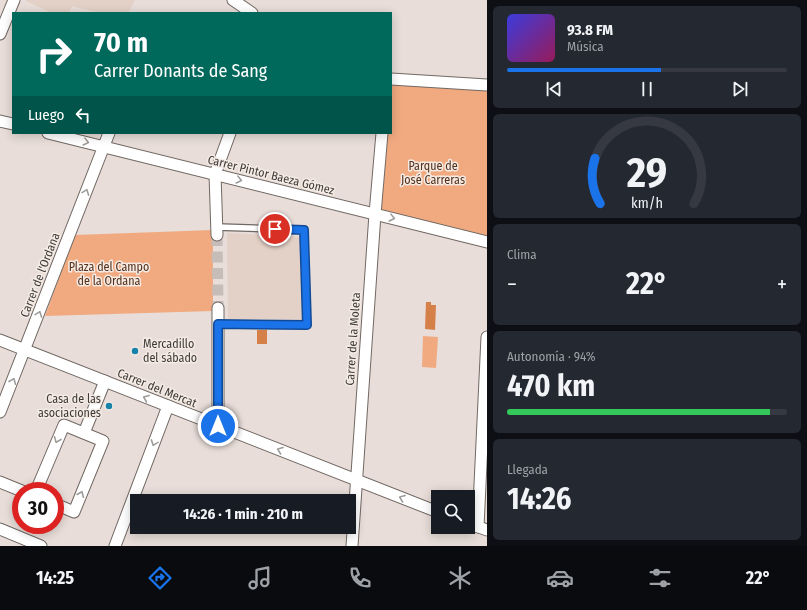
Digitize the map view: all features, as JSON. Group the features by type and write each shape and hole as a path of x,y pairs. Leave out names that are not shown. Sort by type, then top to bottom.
{"street":[{"path":"0,34 14,0"},
{"path":"233,0 251,12"},
{"path":"392,79 487,85"},
{"path":"0,121 12,124"},
{"name":"Carrer Pintor Baeza Gómez","path":"52,134 487,242"},
{"name":"Carrer de l'Ordana","path":"0,412 109,134"},
{"path":"217,231 215,174 230,134"},
{"name":"Carrer de la Moleta","path":"352,546 382,134"},
{"path":"218,308 218,426"},
{"path":"478,527 484,439 487,337"},
{"name":"Carrer del Mercat","path":"0,340 431,509"},
{"path":"84,433 105,381"},
{"path":"115,546 168,406"},
{"path":"40,482 64,425 103,441 74,512 64,508"},
{"path":"0,482 12,487"},
{"path":"0,529 41,546"}],"lane":[{"path":"217,231 304,230 307,325 218,324"}],"shaded area":[{"path":"135,0 129,12 95,12 72,6 69,12 50,12 26,1"},
{"path":"227,233 300,237 304,320 228,319"},
{"path":"426,302 431,302 431,305 436,305 435,330 425,329"},
{"path":"257,330 267,330 267,344 257,344"}],"green space":[{"name":"Parque de José Carreras","path":"392,79 487,85 487,242 375,214 382,134 392,134"},
{"name":"Plaza del Campo de la Ordana","path":"213,230 213,311 45,316 75,235"},
{"path":"423,336 438,337 436,368 422,367"}],"tunnel":[{"path":"217,235 218,308"}],"place":[{"name":"Mercadillo del sábado","path":"135,351"},
{"name":"Casa de las asociaciones","path":"109,406"}],"route":[{"path":"218,426 218,324 307,325 304,230 275,229"}]}
